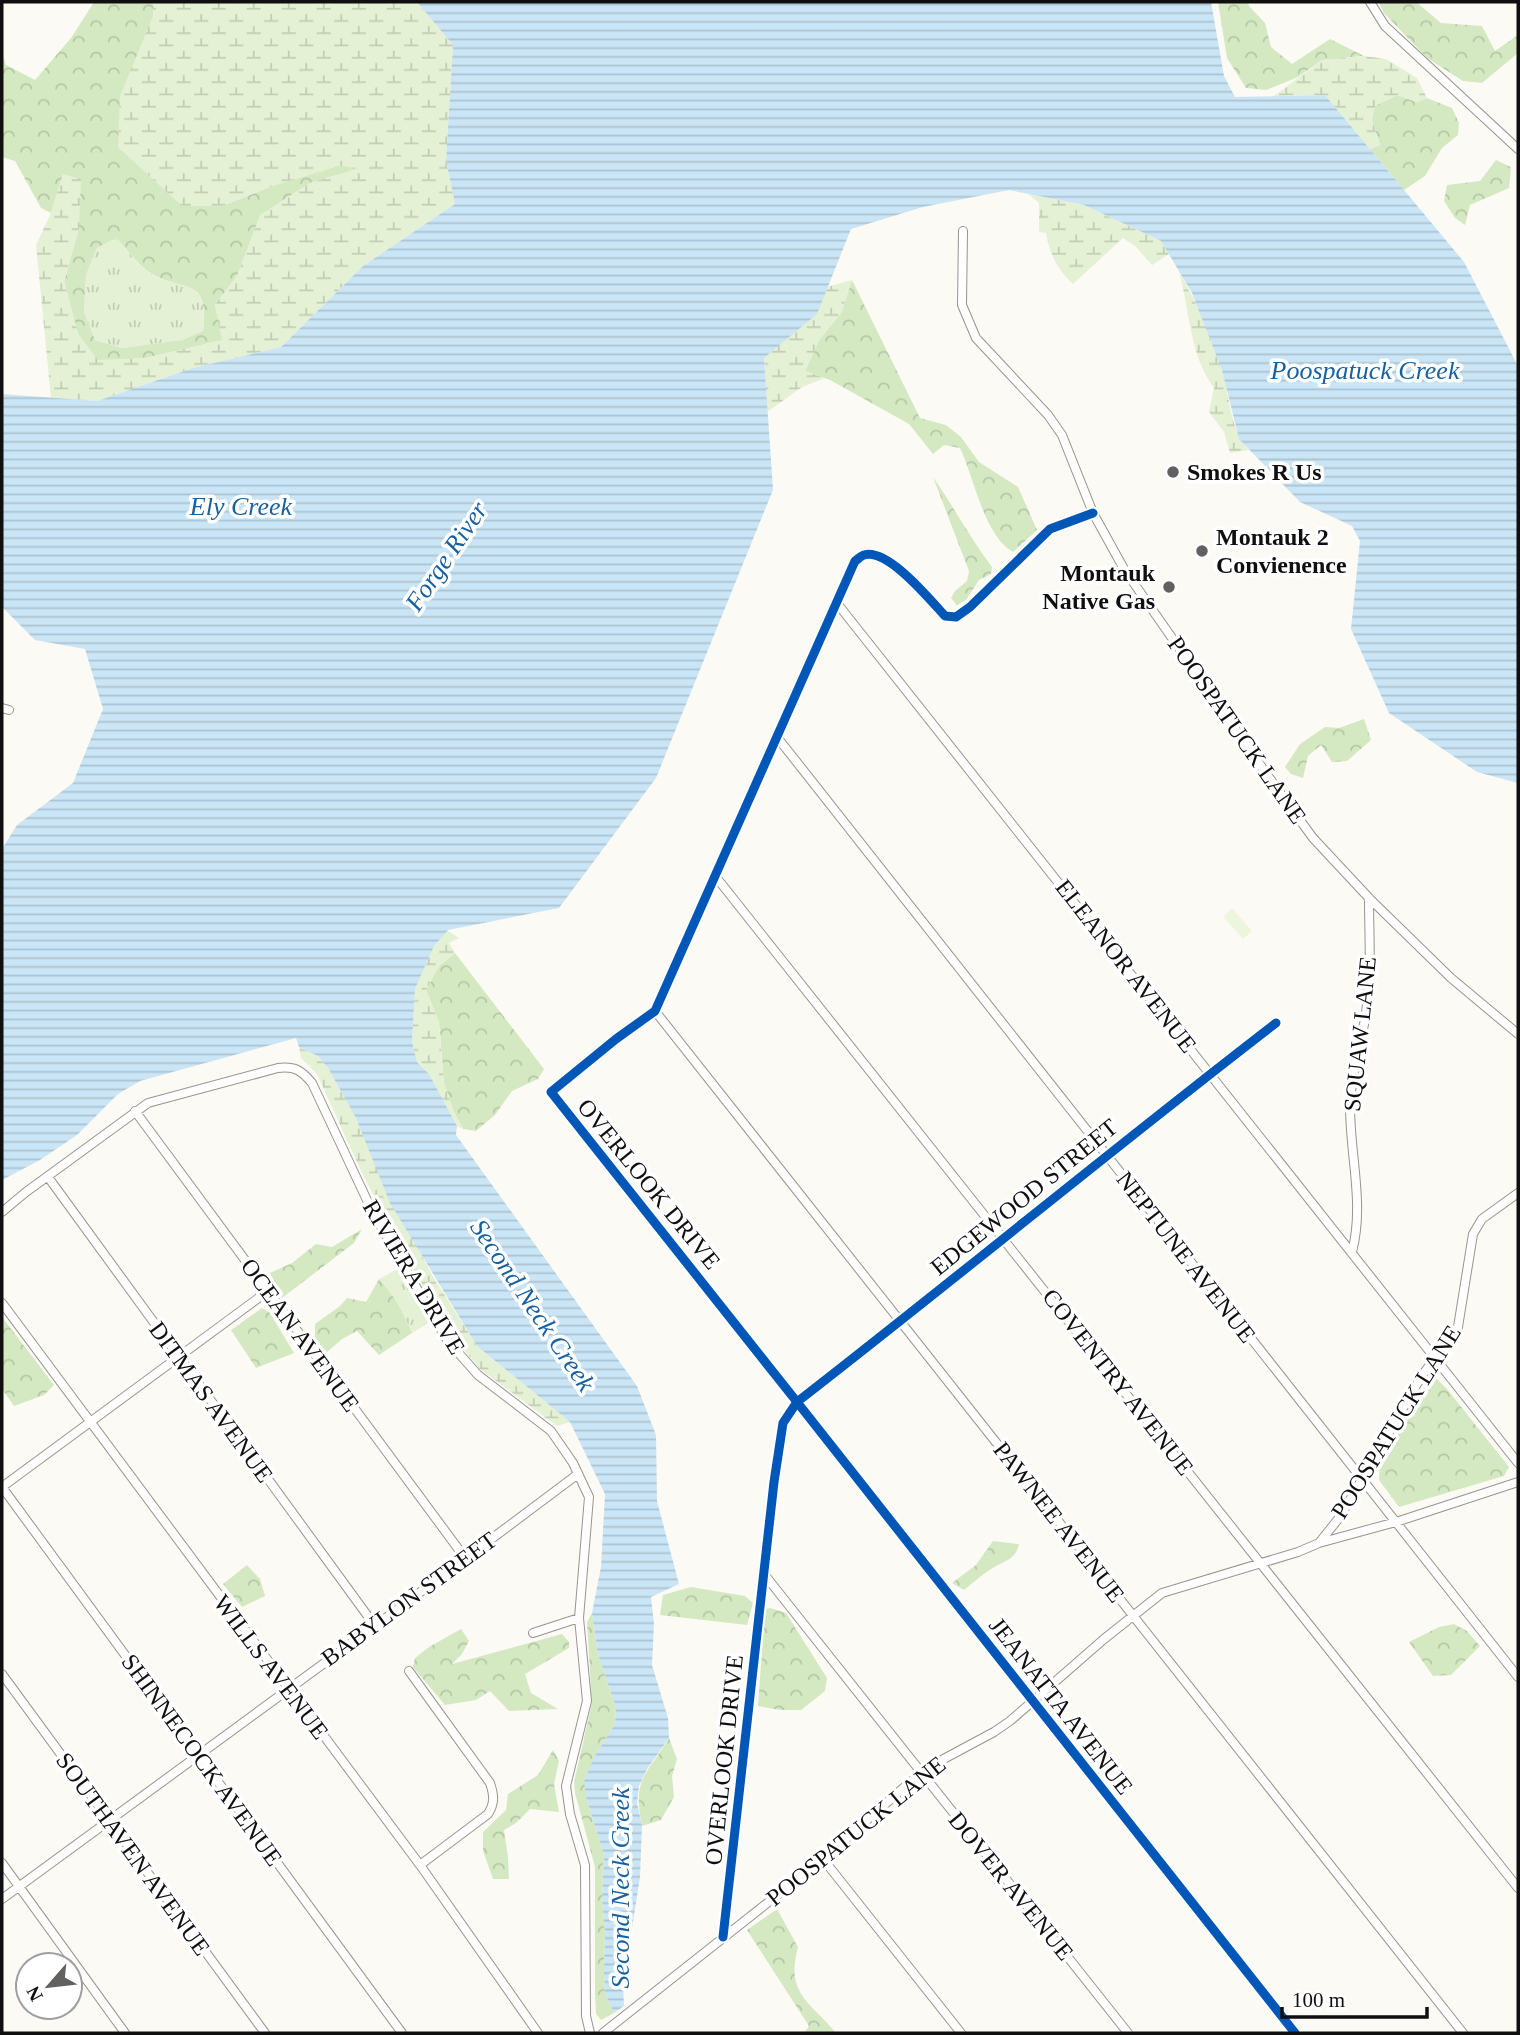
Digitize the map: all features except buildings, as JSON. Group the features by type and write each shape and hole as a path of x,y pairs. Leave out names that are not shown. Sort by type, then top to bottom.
{"street":[{"path":"1370,2 1385,26 1518,149"},
{"name":"POOSPATUCK LANE","path":"963,231 962,305 976,338 1048,415 1062,435 1093,513 1115,555 1313,838 1369,898 1451,978 1518,1034"},
{"name":"OVERLOOK DRIVE","path":"723,1937 783,1423 797,1402 551,1093 582,1065 655,1011 855,561 863,555 873,555 892,563 945,616 956,617 970,607 1051,528 1093,513"},
{"name":"ELEANOR AVENUE","path":"836,602 1518,1463"},
{"name":"NEPTUNE AVENUE","path":"777,737 1518,1677"},
{"name":"COVENTRY AVENUE","path":"716,877 1518,1888"},
{"name":"SQUAW LANE","path":"1352,1252 1358,1218 1350,1126 1351,1085 1366,1012 1370,963 1369,898"},
{"name":"PAWNEE AVENUE","path":"655,1011 1463,2033"},
{"name":"EDGEWOOD STREET","path":"797,1402 1105,1155 1276,1023"},
{"name":"RIVIERA DRIVE","path":"2,1212 148,1103 278,1068 299,1069 313,1083 373,1213 447,1340 478,1375 551,1431 589,1497 579,1618 587,1701 566,1786 570,1814 585,1865 586,2016 590,2033"},
{"name":"OCEAN AVENUE","path":"135,1111 465,1558"},
{"name":"DITMAS AVENUE","path":"48,1177 375,1626"},
{"name":"POOSPATUCK LANE","path":"1319,1543 1339,1518 1421,1377 1458,1327 1473,1234 1482,1219 1518,1193"},
{"path":"2,1487 268,1291"},
{"name":"WILLS AVENUE","path":"2,1303 420,1865 538,2033"},
{"name":"JEANATTA AVENUE","path":"797,1402 1295,2033"},
{"name":"BABYLON STREET","path":"2,1899 578,1474"},
{"name":"POOSPATUCK LANE","path":"603,2033 823,1858 922,1774 938,1762 994,1732 1034,1702 1162,1593 1518,1482"},
{"name":"SHINNECOCK AVENUE","path":"2,1487 402,2033"},
{"name":"DOVER AVENUE","path":"764,1574 1128,2033"},
{"path":"533,1633 579,1618"},
{"path":"409,1671 490,1783 494,1794 494,1805 488,1814 420,1865"},
{"name":"SOUTHAVEN AVENUE","path":"2,1674 265,2033"},
{"path":"823,1858 961,2033"},
{"path":"2,1863 125,2033"}],"green space":[{"path":"94,2 154,2 153,16 118,147 152,177 222,206 272,186 339,165 361,168 310,183 261,215 237,276 215,305 223,340 146,358 98,361 78,334 64,282 79,228 63,175 51,213 41,208 15,161 2,157 2,52 6,65 35,80 71,38","holes":["116,238 147,271 198,294 204,314 203,331 182,340 122,348 95,340 84,312 86,275 97,248"]},
{"path":"154,2 417,2 453,45 446,160 455,204 363,266 281,347 193,368 97,401 51,398 36,245 51,213 63,174 81,179 79,228 64,282 78,334 98,360 146,358 222,340 215,305 237,276 260,215 310,183 359,168 339,166 272,186 222,206 182,206 118,147 120,96 153,16"},
{"path":"1218,2 1248,2 1265,23 1271,47 1292,64 1330,39 1364,56 1322,60 1298,77 1266,90 1246,88 1227,58"},
{"path":"1379,2 1416,2 1441,23 1482,26 1495,51 1518,35 1518,53 1482,83 1463,81 1427,58 1383,12"},
{"path":"1364,56 1386,59 1417,78 1427,98 1417,102 1397,95 1375,106 1372,120 1380,145 1370,149 1325,95 1274,96 1322,60"},
{"path":"1397,95 1417,102 1427,98 1452,108 1459,123 1458,135 1442,148 1425,176 1404,190 1370,149 1380,145 1372,120 1374,106"},
{"path":"1496,160 1511,167 1509,188 1470,205 1465,225 1455,218 1444,201 1447,185 1480,181"},
{"path":"1028,194 1084,205 1161,241 1169,254 1152,265 1135,246 1123,238 1073,284 1055,261 1046,233 1039,232 1039,203"},
{"path":"116,238 146,271 163,280 192,289 198,294 204,314 203,331 182,340 122,348 95,340 84,312 86,275 97,248"},
{"path":"1179,272 1209,334 1223,373 1234,424 1249,450 1230,453 1224,432 1209,412 1214,388 1195,346"},
{"path":"852,280 920,418 946,425 961,437 979,462 1018,487 1037,530 1013,552 994,533 987,520 960,448 944,445 933,454 909,424 830,380 805,371 819,340 841,313"},
{"path":"852,280 841,313 819,340 805,371 825,378 802,387 767,412 764,358 816,314 827,287"},
{"path":"933,477 992,567 991,574 979,580 966,600 957,605 951,598 967,581 969,571"},
{"path":"1364,719 1371,740 1347,761 1332,762 1321,745 1308,756 1303,778 1291,774 1285,767 1300,744 1325,727 1339,728"},
{"path":"1232,908 1252,931 1243,939 1223,917"},
{"path":"447,930 459,938 449,943 455,953 439,966 426,990 439,1022 444,1083 463,1129 457,1126 429,1074 417,1062 412,1042 415,989 434,946"},
{"path":"455,953 544,1069 538,1079 512,1091 495,1115 476,1131 463,1129 454,1112 444,1083 439,1022 426,990 439,966"},
{"path":"299,1047 318,1056 328,1068 356,1118 432,1275 477,1346 570,1422 557,1426 480,1369 454,1338 403,1252 362,1173 317,1074 301,1058"},
{"path":"362,1229 354,1243 282,1298 270,1273 292,1263 316,1244 332,1247"},
{"path":"398,1269 430,1322 412,1333 406,1318 379,1279"},
{"path":"379,1279 398,1304 412,1333 379,1355 357,1331 327,1352 315,1341 315,1324 347,1298 366,1302"},
{"path":"262,1308 270,1313 294,1353 256,1368 231,1330"},
{"path":"2,1317 54,1385 44,1395 14,1406 2,1389"},
{"path":"1437,1379 1509,1467 1504,1476 1399,1507 1379,1480 1380,1460 1427,1383"},
{"path":"993,1541 1019,1544 1016,1553 964,1590 952,1583 976,1565"},
{"path":"247,1565 260,1579 265,1596 242,1607 223,1584"},
{"path":"691,1587 745,1596 753,1603 747,1625 660,1615 663,1595"},
{"path":"765,1609 786,1613 827,1678 825,1691 801,1710 758,1706"},
{"path":"592,1613 598,1655 616,1707 615,1724 594,1757 587,1801 604,1855 602,1898 605,1993 614,2013 601,2020 596,2014 595,1993 595,1867 574,1782 592,1703 587,1622"},
{"path":"1454,1624 1467,1631 1480,1646 1451,1675 1433,1676 1409,1642 1439,1627"},
{"path":"461,1629 469,1641 452,1664 562,1634 569,1642 569,1648 525,1674 531,1693 558,1709 509,1711 490,1691 476,1700 445,1705 413,1667 415,1658"},
{"path":"669,1738 677,1759 672,1776 674,1797 661,1820 642,1826 639,1810 640,1787"},
{"path":"553,1750 559,1761 554,1784 559,1812 530,1809 504,1830 509,1879 493,1879 483,1851 483,1832 506,1810 508,1794 538,1775"},
{"path":"777,1909 798,1947 795,1976 798,1987 810,2005 836,2033 804,2033 809,2026 747,1930"}],"water":[{"path":"417,2 1211,2 1224,76 1235,97 1325,95 1464,262 1518,366 1518,783 1477,772 1389,713 1351,629 1360,541 1352,526 1300,502 1239,439 1222,370 1192,293 1161,241 1084,205 1009,190 923,207 851,229 817,314 764,358 773,490 656,778 559,908 448,930 434,946 415,989 412,1042 417,1062 429,1074 457,1126 456,1135 637,1386 656,1435 657,1501 679,1584 651,1597 654,1624 652,1665 668,1718 669,1738 647,1769 639,1786 637,1803 642,1826 640,1877 623,1986 624,2006 614,2013 605,1993 602,1898 604,1855 587,1801 584,1782 594,1757 615,1724 616,1707 598,1655 592,1613 601,1567 605,1494 570,1422 477,1346 390,1203 356,1118 328,1068 318,1056 299,1047 296,1038 140,1081 118,1094 77,1135 40,1160 2,1180 2,849 17,825 73,783 103,709 85,649 35,640 2,607 2,394 97,401 193,368 281,347 363,266 455,204 446,160 453,45"}],"cycle path":[{"path":"723,1937 774,1482 783,1423 797,1402 551,1092 655,1011 855,561 864,555 885,559 908,577 945,616 956,617 970,607 1050,529 1093,513"},
{"path":"1276,1023 797,1402 1295,2033"}],"place":[{"name":"Smokes R Us","path":"1173,472"},
{"name":"Montauk 2 Convienence","path":"1202,551"},
{"name":"Montauk Native Gas","path":"1169,587"}],"water label":[{"name":"Poospatuck Creek","path":"1365,370"},
{"name":"Ely Creek","path":"241,506"},
{"name":"Forge River","path":"446,556"},
{"name":"Second Neck Creek","path":"533,1305"},
{"name":"Second Neck Creek","path":"620,1888"}]}
